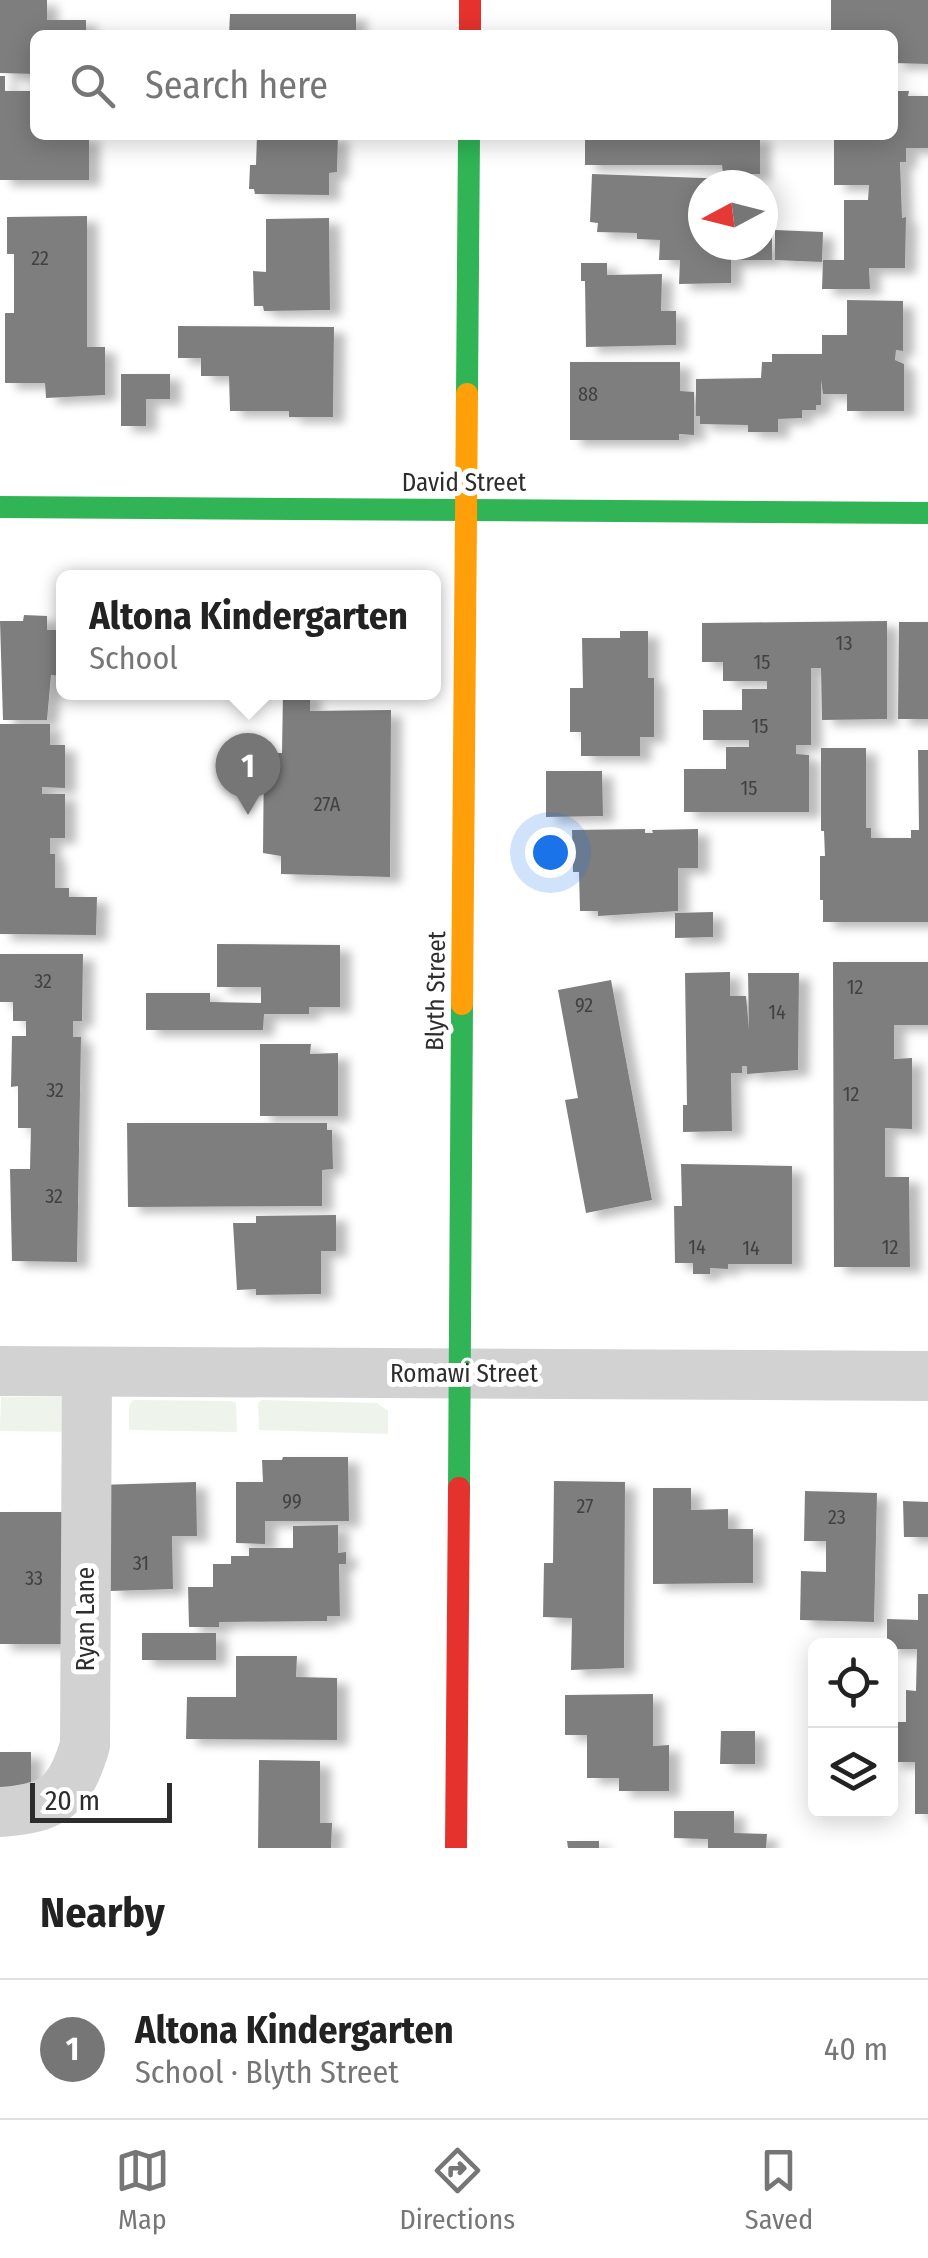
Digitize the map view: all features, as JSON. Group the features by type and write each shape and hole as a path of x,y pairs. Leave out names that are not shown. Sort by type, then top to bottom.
{"street":[{"path":"470,0 470,30"},
{"name":"Blyth Street","path":"456,1848 469,140"},
{"name":"David Street","path":"0,506 928,513"},
{"name":"Romawi Street","path":"0,1371 928,1376"},
{"name":"Ryan Lane","path":"0,1812 25,1811 63,1794 78,1768 84,1745 87,1372"}],"shaded area":[{"path":"1,1397 75,1397 79,1432 0,1431"},
{"path":"133,1400 231,1401 236,1403 237,1432 129,1430 129,1406"},
{"path":"258,1403 377,1403 388,1411 388,1434 259,1430"}],"building":[{"path":"0,0 47,0 47,20 86,20 86,30 30,30 30,74 0,73"},
{"path":"831,0 928,0 928,64 898,63 898,30 831,30"},
{"path":"230,14 356,14 356,30 229,30"},
{"path":"0,76 5,76 5,91 30,91 30,140 89,140 89,180 0,180"},
{"path":"898,91 909,91 908,96 928,96 928,148 906,148 906,162 900,162 902,218 906,217 905,268 869,268 870,289 822,289 823,260 844,260 844,200 868,200 869,185 834,185 834,140 898,140"},
{"path":"257,140 338,140 337,172 329,173 329,195 255,194 254,189 249,189 250,165 256,165"},
{"path":"585,140 760,140 760,170 723,170 722,165 585,165"},
{"path":"592,174 688,177 688,260 731,260 731,283 679,284 680,260 659,260 660,240 637,239 637,233 597,232 598,223 590,222"},
{"path":"87,216 87,347 105,347 105,395 46,398 45,383 5,383 5,313 14,313 14,254 7,254 7,217"},
{"path":"329,218 330,310 264,311 263,306 254,306 253,271 266,272 266,219"},
{"path":"778,230 823,232 822,262 775,260"},
{"path":"581,263 607,263 607,275 662,274 661,311 676,311 676,345 586,347"},
{"path":"847,300 903,301 903,351 896,350 895,360 904,364 904,411 847,411 847,394 823,394 821,380 821,405 816,405 816,410 802,410 802,418 778,419 778,432 748,432 748,425 700,424 700,416 696,416 696,379 761,378 762,362 772,362 772,354 822,354 822,335 847,335"},
{"path":"178,326 334,327 333,417 289,417 289,411 230,411 229,376 201,376 201,358 178,358"},
{"path":"570,362 680,362 680,391 694,392 694,435 679,434 679,440 570,440"},
{"path":"121,374 170,374 170,399 146,399 146,426 121,426"},
{"path":"24,615 47,616 47,630 56,630 56,676 51,675 47,720 3,720 0,621 23,621"},
{"path":"887,621 887,719 822,720 821,668 811,668 811,745 796,745 796,754 809,755 809,812 684,812 684,769 726,769 726,747 749,747 749,740 703,740 703,710 742,710 742,689 767,689 767,681 723,681 723,662 702,662 702,623"},
{"path":"899,622 928,622 928,719 898,719"},
{"path":"620,631 648,631 648,678 654,678 654,737 640,737 640,756 581,756 581,732 570,732 570,688 583,688 582,638 620,638"},
{"path":"283,700 310,700 310,711 391,710 390,877 281,874 281,856 263,853 264,753 282,753"},
{"path":"0,724 50,724 50,745 65,745 65,788 42,787 42,794 65,794 65,838 50,838 50,854 55,854 55,888 69,888 69,897 97,897 96,935 0,934"},
{"path":"821,748 866,748 866,828 871,828 871,838 911,838 911,830 919,830 918,750 928,750 928,922 823,922"},
{"path":"546,771 602,771 603,816 546,817"},
{"path":"645,829 645,833 653,833 652,830 698,829 698,868 678,868 678,911 598,916 598,911 580,911 579,872 573,872 572,830"},
{"path":"713,912 713,937 675,938 675,913"},
{"path":"217,944 340,945 340,1007 309,1007 309,1014 264,1014 263,1030 146,1030 146,993 210,993 210,1002 261,1003 261,987 217,987"},
{"path":"0,954 83,954 82,1021 73,1021 73,1037 81,1037 77,1262 12,1261 10,1169 30,1169 31,1128 18,1128 18,1086 11,1087 12,1036 26,1036 26,1021 13,1021 13,1002 0,1002"},
{"path":"833,962 928,962 928,1025 894,1025 894,1059 912,1058 912,1129 885,1128 885,1177 909,1177 910,1267 834,1267"},
{"path":"730,972 730,996 746,996 749,1030 748,973 799,973 798,1070 747,1074 747,1066 742,1066 742,1073 731,1073 732,1131 683,1132 683,1105 687,1105 685,973"},
{"path":"611,980 652,1200 586,1213 565,1100 578,1098 558,990"},
{"path":"260,1044 311,1044 310,1054 338,1053 338,1116 260,1116"},
{"path":"127,1123 327,1123 327,1130 332,1130 333,1169 322,1170 322,1206 128,1207"},
{"path":"681,1164 792,1166 792,1264 728,1264 728,1269 710,1268 710,1274 693,1274 693,1263 675,1263 674,1206 682,1206"},
{"path":"336,1215 336,1251 321,1251 321,1294 256,1295 256,1289 237,1290 233,1223 256,1223 256,1216"},
{"path":"348,1457 349,1521 265,1521 265,1544 236,1543 236,1482 263,1482 262,1460"},
{"path":"554,1481 625,1482 624,1668 571,1670 572,1618 543,1617 544,1563 553,1563"},
{"path":"196,1482 197,1536 172,1536 173,1589 110,1591 99,1485"},
{"path":"653,1488 691,1488 691,1510 728,1509 728,1529 753,1529 753,1583 653,1584"},
{"path":"805,1491 877,1493 874,1622 800,1620 801,1571 826,1572 826,1541 804,1541"},
{"path":"903,1501 928,1502 928,1537 904,1537"},
{"path":"0,1512 66,1512 65,1644 0,1644"},
{"path":"338,1525 338,1553 346,1552 346,1564 339,1564 340,1616 327,1616 327,1621 219,1622 219,1627 189,1627 188,1587 213,1587 213,1564 231,1564 231,1556 249,1556 249,1548 293,1548 293,1526"},
{"path":"918,1594 928,1594 928,1814 915,1814 915,1762 898,1762 898,1722 906,1722 906,1690 916,1691 917,1649 898,1649 898,1638 887,1638 887,1619 918,1620"},
{"path":"142,1633 216,1633 216,1660 142,1660"},
{"path":"236,1656 297,1656 296,1677 337,1678 337,1740 186,1739 187,1697 236,1697"},
{"path":"653,1694 653,1746 669,1745 669,1791 619,1791 619,1778 587,1778 587,1735 565,1735 565,1695"},
{"path":"721,1731 755,1731 755,1764 720,1764"},
{"path":"0,1752 31,1752 31,1792 0,1800"},
{"path":"259,1760 320,1761 320,1823 332,1823 331,1848 258,1848"},
{"path":"674,1811 734,1811 734,1833 767,1834 766,1848 708,1848 708,1839 674,1838"},
{"path":"567,1841 599,1841 599,1848 568,1848"}],"traffic: fast":[{"path":"467,394 469,140"},
{"path":"0,507 928,513"},
{"path":"459,1488 462,1004"}],"traffic: slow":[{"path":"462,1004 467,394"}],"traffic: jam":[{"path":"470,0 470,30"},
{"path":"456,1848 459,1488"}],"place":[{"name":"Altona Kindergarten","path":"248,815"}]}
